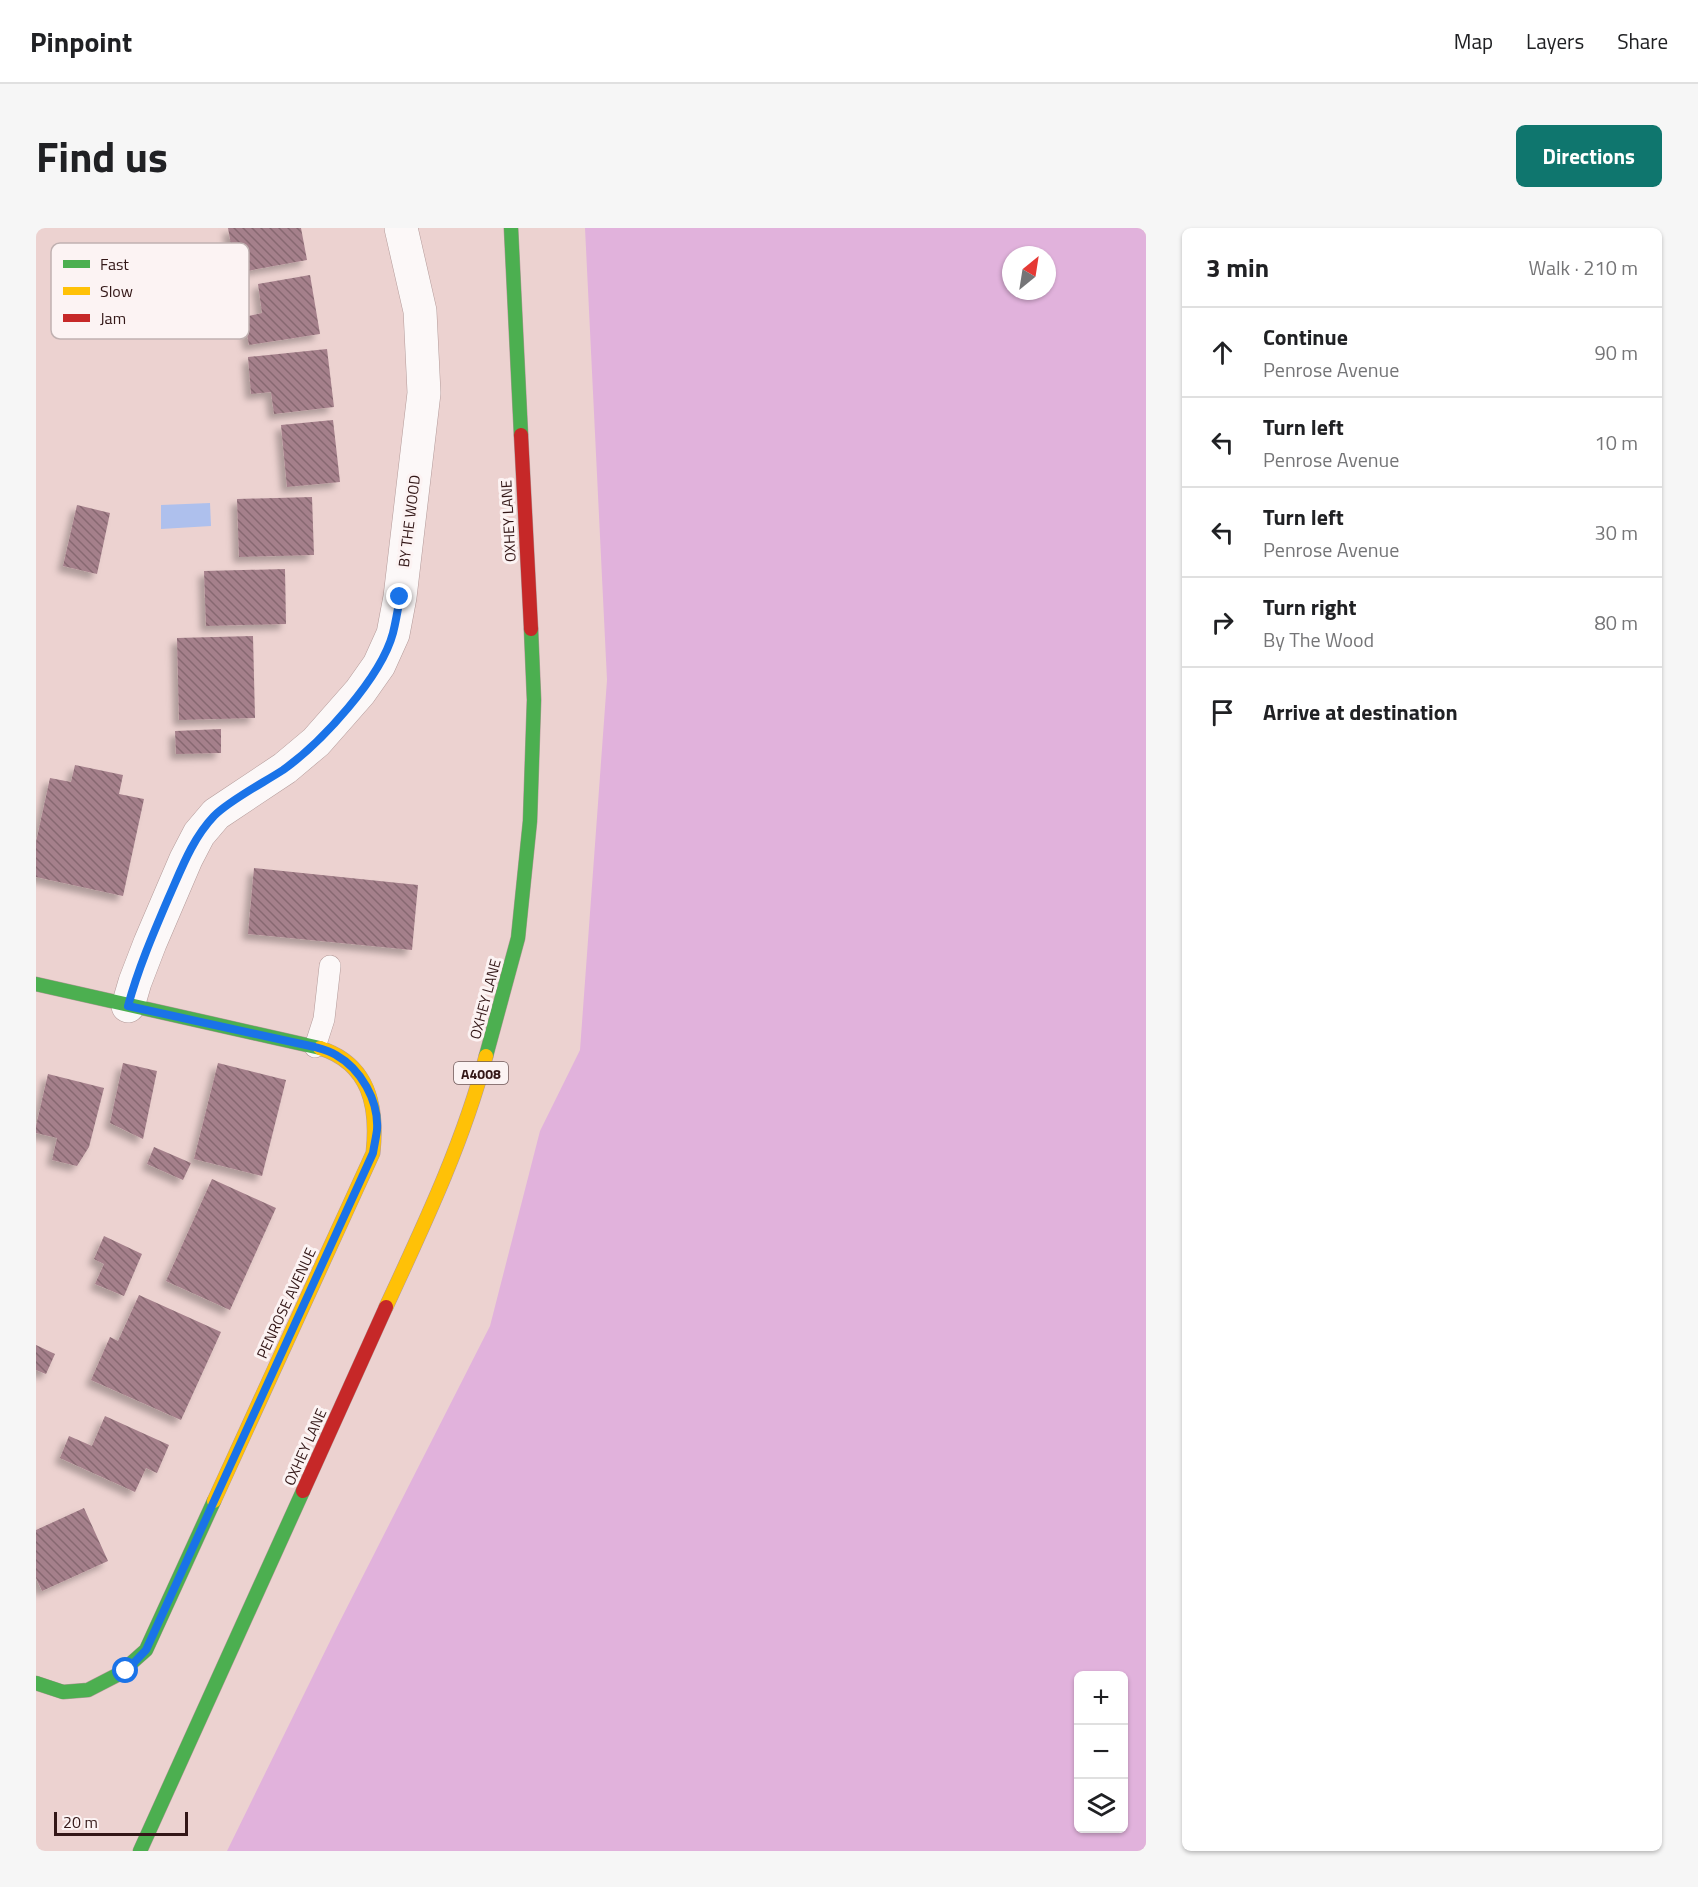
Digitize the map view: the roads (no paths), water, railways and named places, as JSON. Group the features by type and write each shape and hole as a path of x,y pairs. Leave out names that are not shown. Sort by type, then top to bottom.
{"main road":[{"name":"OXHEY LANE","path":"140,1851 434,1202 474,1101 518,938 530,821 534,700 511,228"},
{"name":"PENROSE AVENUE","path":"36,984 315,1047 336,1055 361,1077 369,1093 377,1129 373,1153 146,1650 126,1671 108,1682 82,1691 62,1692 36,1683"}],"street":[{"name":"BY THE WOOD","path":"128,1006 150,943 199,834 216,814 285,768 316,742 360,692 379,664 393,634 400,597 424,393 420,311 401,228"}],"lane":[{"path":"315,1047 324,1019 330,966"}],"water":[{"path":"210,503 211,526 161,529 161,505"}]}
